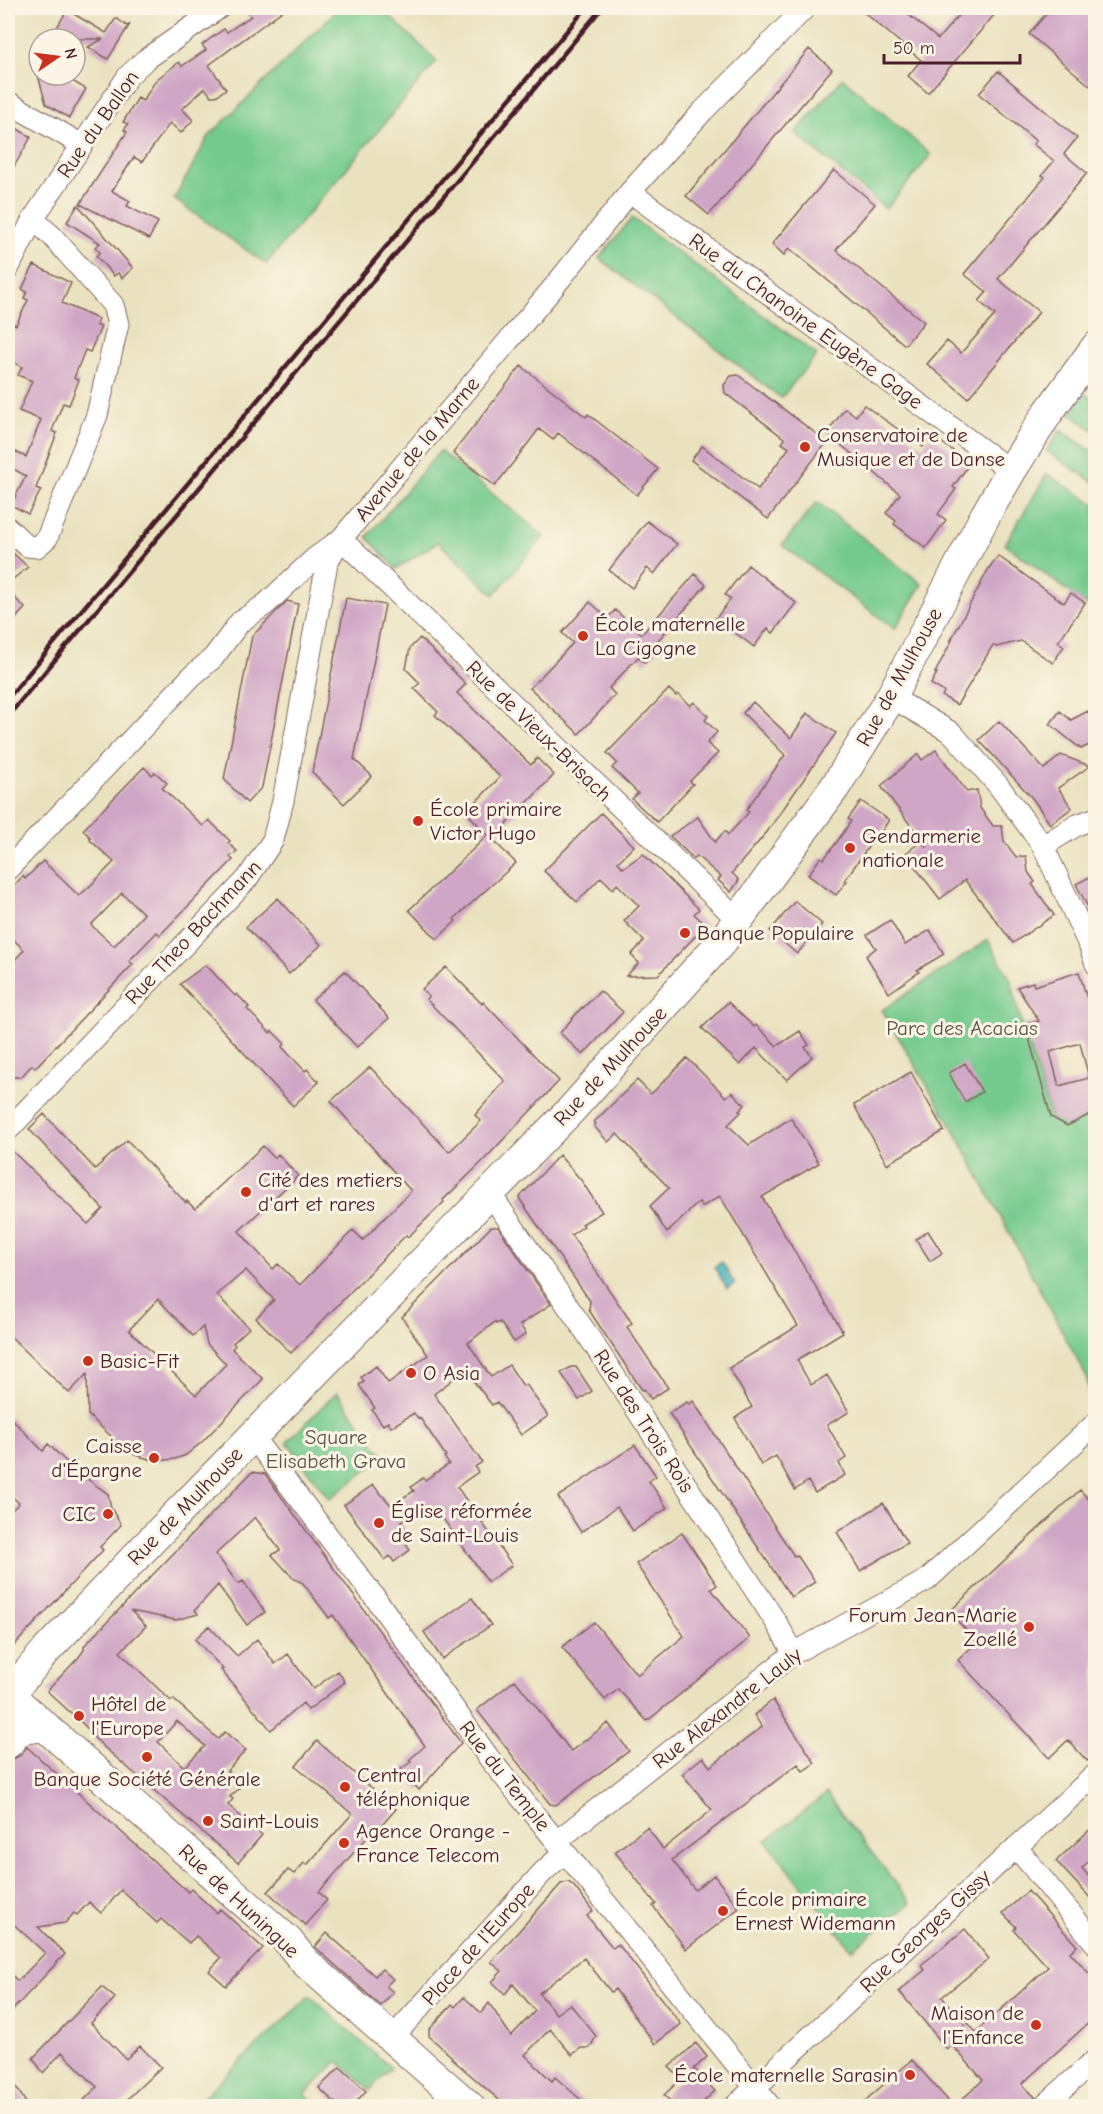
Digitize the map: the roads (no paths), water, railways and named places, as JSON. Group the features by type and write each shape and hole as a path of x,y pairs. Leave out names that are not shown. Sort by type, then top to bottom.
{"main road":[{"name":"Rue de Mulhouse","path":"8,1695 44,1653 252,1436 571,1110 739,921 835,787 891,697 986,514 1011,471 1047,414 1095,347"},
{"name":"Rue de Huningue","path":"8,1695 287,1940 305,1962 469,2106"},
{"path":"8,1743 20,1729 45,1726"}],"street":[{"name":"Rue du Ballon","path":"8,269 33,219 128,76 145,60 219,8"},
{"name":"Avenue de la Marne","path":"8,869 192,676 213,658 240,622 266,604 315,559 341,539 553,288 630,192 703,111 805,8"},
{"path":"8,102 82,145"},
{"name":"Rue du Chanoine Eugène Gage","path":"630,192 1011,471"},
{"path":"8,528 27,546 37,547 47,538 97,415 118,324 113,305 52,236 33,219"},
{"name":"Rue Theo Bachmann","path":"9,1125 247,879 273,840 283,801 327,563 341,539"},
{"name":"Rue de Vieux-Brisach","path":"341,539 739,921"},
{"path":"292,580 322,588"},
{"path":"891,697 952,733 999,785 1043,846 1090,947 1095,964"},
{"path":"1043,846 1077,825 1095,818"},
{"name":"Rue des Trois Rois","path":"489,1192 585,1331 794,1653"},
{"name":"Rue Alexandre Lauly","path":"561,1847 794,1653 927,1580 1095,1423"},
{"name":"Rue du Temple","path":"252,1436 376,1599 489,1758 770,2106"},
{"name":"Rue Georges Gissy","path":"735,2106 1095,1774"},
{"name":"Place de l'Europe","path":"393,2038 543,1872 561,1847"},
{"path":"1016,1847 1095,1944"},
{"path":"1044,2106 1095,2059"}],"water":[{"path":"722,1262 735,1284 727,1289 714,1267"}],"railway":[{"path":"8,698 586,8"},
{"path":"8,716 602,8"}],"place":[{"name":"Conservatoire de Musique et de Danse","path":"805,447"},
{"name":"École maternelle La Cigogne","path":"583,636"},
{"name":"École primaire Victor Hugo","path":"418,821"},
{"name":"Gendarmerie nationale","path":"850,848"},
{"name":"Banque Populaire","path":"685,933"},
{"name":"Cité des metiers d'art et rares","path":"246,1192"},
{"name":"Basic-Fit","path":"88,1361"},
{"name":"O Asia","path":"411,1373"},
{"name":"Caisse d'Épargne","path":"154,1458"},
{"name":"CIC","path":"108,1514"},
{"name":"Église réformée de Saint-Louis","path":"379,1523"},
{"name":"Forum Jean-Marie Zoellé","path":"1029,1627"},
{"name":"Hôtel de l'Europe","path":"79,1716"},
{"name":"Banque Société Générale","path":"147,1757"},
{"name":"Central téléphonique","path":"345,1787"},
{"name":"Saint-Louis","path":"208,1821"},
{"name":"Agence Orange - France Telecom","path":"344,1843"},
{"name":"École primaire Ernest Widemann","path":"723,1911"},
{"name":"Maison de l'Enfance","path":"1036,2025"},
{"name":"École maternelle Sarasin","path":"910,2075"}],"park label":[{"name":"Parc des Acacias","path":"962,1028"},
{"name":"Square Elisabeth Grava","path":"336,1449"}]}
